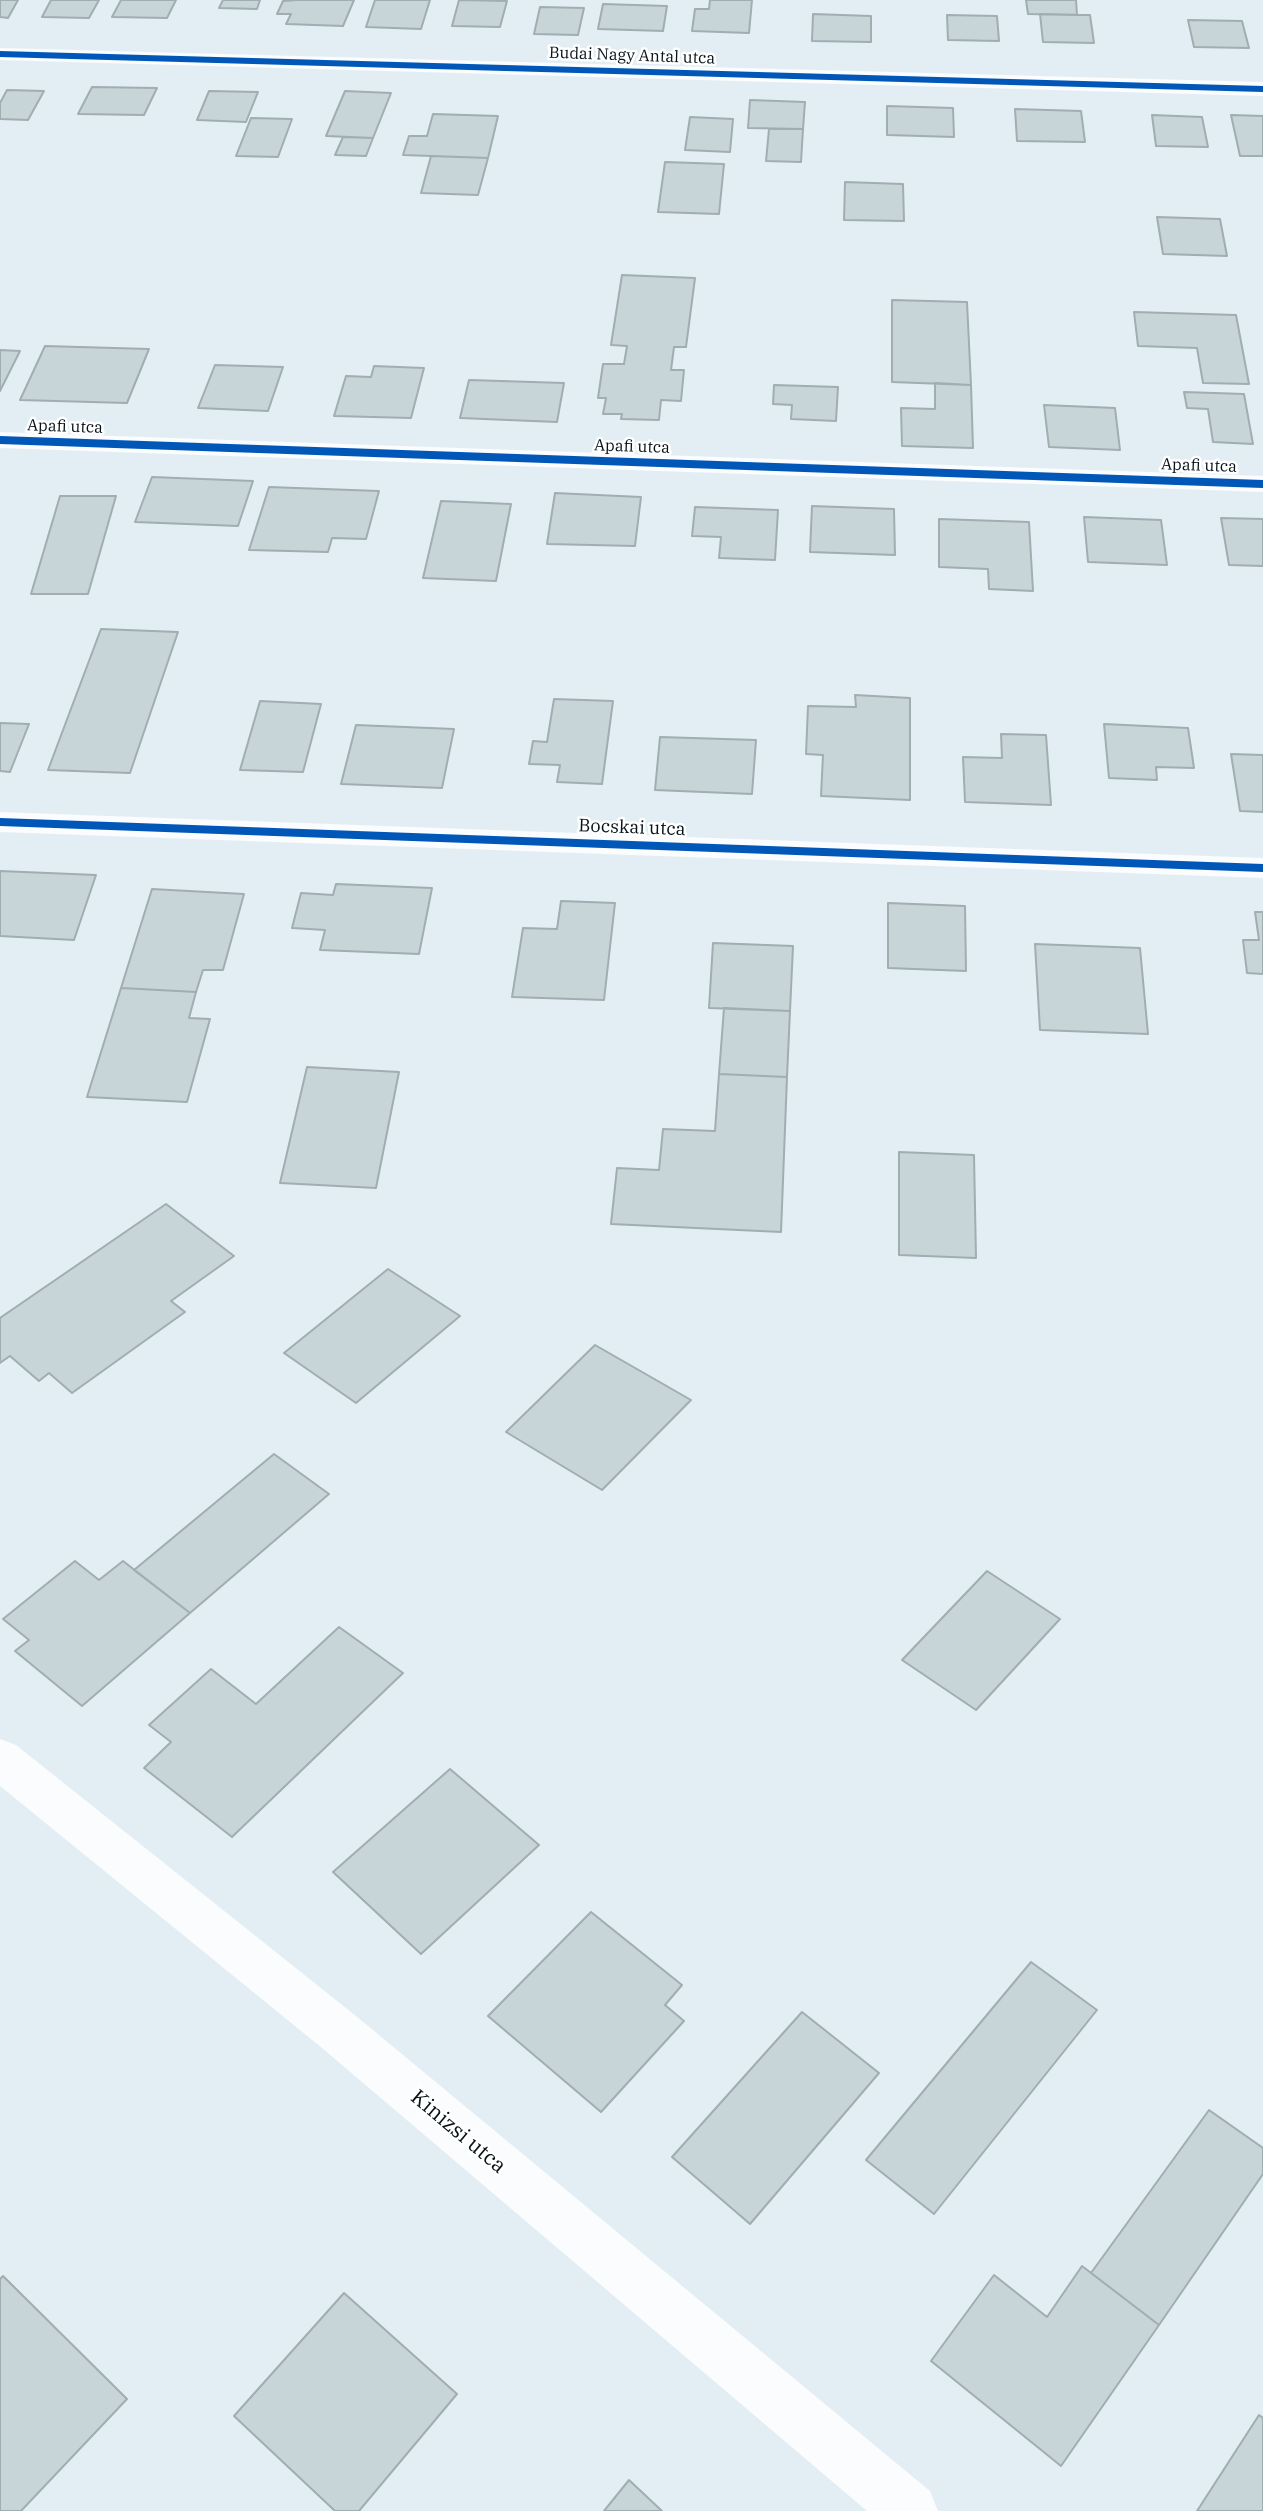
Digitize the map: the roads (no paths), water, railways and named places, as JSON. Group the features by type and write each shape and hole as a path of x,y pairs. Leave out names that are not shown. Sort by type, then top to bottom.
{"street":[{"name":"Budai Nagy Antal utca","path":"0,54 1263,89"},
{"name":"Apafi utca","path":"0,440 1263,484"},
{"name":"Bocskai utca","path":"0,822 1263,868"},
{"name":"Kinizsi utca","path":"0,1759 339,2032 910,2511"}]}
